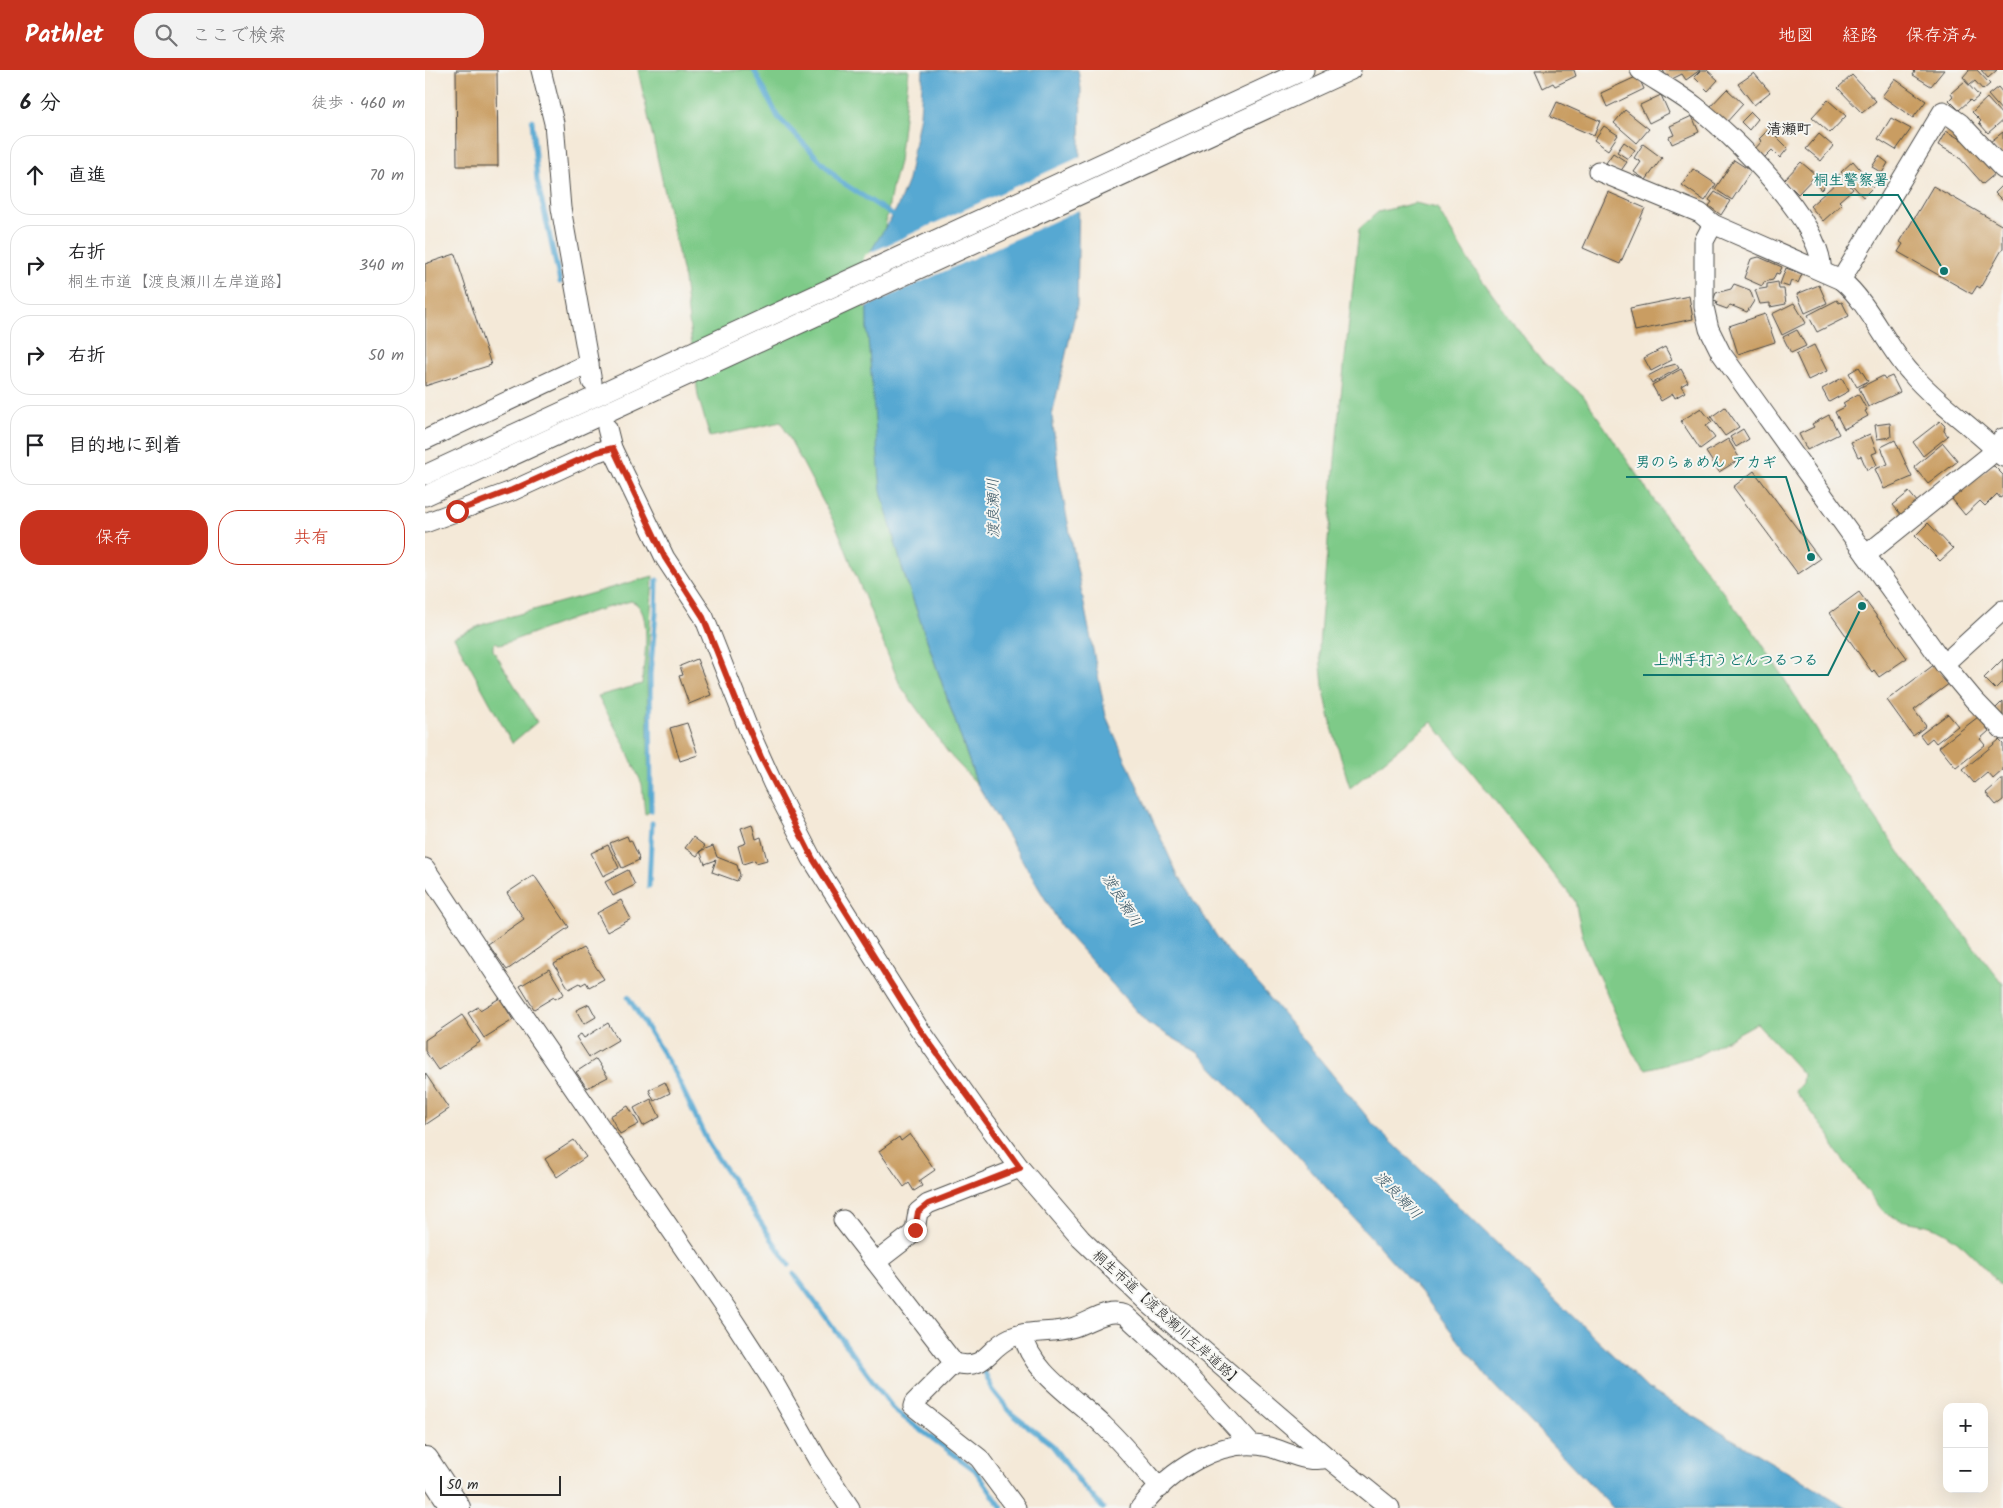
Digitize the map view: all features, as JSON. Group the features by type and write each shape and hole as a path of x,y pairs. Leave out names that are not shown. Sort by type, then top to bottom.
{"highway":[{"path":"425,1461 456,1508"}],"street":[{"path":"541,70 554,123 561,208 592,382"},
{"path":"425,475 1304,70"},
{"path":"425,496 1351,70"},
{"path":"1641,70 1703,113 1738,145 1777,186 1803,220 1820,256 1821,270"},
{"path":"1841,280 1943,111 1964,127 2003,169"},
{"path":"1598,171 1700,213 1713,224 1841,280 1855,295 1911,374 2000,448 1866,554"},
{"path":"1713,224 1706,235 1704,250 1704,307 1711,334 1721,353 1944,664 1974,700 2003,730"},
{"path":"425,440 589,363"},
{"name":"桐生市道【渡良瀬川左岸道路】","path":"607,428 613,448 665,558 703,617 753,741 813,859 918,1027 1020,1168 1081,1239 1147,1302 1327,1458 1390,1508"},
{"path":"425,523 512,490 597,452 613,448"},
{"path":"1944,664 2003,610"},
{"path":"425,868 502,984 738,1328 774,1384 818,1460 850,1508"},
{"path":"875,1262 911,1235 915,1230 918,1212 928,1204 1020,1168"},
{"path":"843,1220 954,1363"},
{"path":"1016,1508 979,1458 913,1406 914,1402 954,1363 975,1364 983,1361 1004,1341 1023,1334 1065,1330 1115,1312 1125,1315 1174,1360 1251,1444"},
{"path":"1023,1334 1027,1349 1047,1374 1101,1423 1160,1488"},
{"path":"1140,1508 1160,1488 1187,1466 1232,1446 1251,1444 1311,1460 1327,1458"}],"green space":[{"path":"638,70 909,70 899,162 892,188 867,327 903,571 977,784 949,754 900,685 837,528 781,422 710,437 698,396 684,279"},
{"path":"1415,203 1437,208 1472,266 1525,339 1544,363 1583,395 1666,518 1759,639 1838,764 1899,852 2003,984 2003,1289 1973,1256 1948,1234 1931,1226 1895,1218 1883,1211 1833,1147 1831,1137 1795,1091 1802,1083 1803,1074 1757,1023 1697,1056 1646,1069 1633,1053 1584,943 1575,901 1432,722 1350,788 1331,724 1323,686 1319,645 1339,414 1359,229 1378,212"},
{"path":"653,576 647,675 649,812 645,815 642,784 623,742 598,696 642,684 646,638 643,614 638,606 631,601 591,612 500,645 496,642 493,645 493,650 537,722 512,743 454,637 484,624"}],"water":[{"name":"渡良瀬川","path":"923,70 1078,70 1081,89 1077,306 1052,415 1059,477 1106,716 1178,876 1223,946 1260,986 1373,1124 1648,1389 1848,1508 1613,1508 1488,1378 1422,1294 1297,1155 1197,1052 1147,1023 1063,929 977,784 903,571 881,491 867,327 866,259 897,208 908,180 920,114"}],"pier":[{"path":"1082,156 1081,209 864,308 863,260 865,255"}],"building":[{"path":"456,70 497,70 498,166 457,166"},
{"path":"1535,70 1574,70 1576,76 1555,86 1553,83 1543,88"},
{"path":"1663,70 1700,70 1686,80 1682,74 1668,81"},
{"path":"1701,70 1707,70 1718,80 1708,91 1694,77"},
{"path":"1913,70 1944,70 1931,86 1913,75 1915,72"},
{"path":"1969,70 1977,70 1990,84 1983,90 1975,81 1970,85 1963,77"},
{"path":"1981,70 1997,70 1988,78"},
{"path":"1754,73 1770,92 1754,105 1738,84"},
{"path":"1852,75 1876,101 1862,113 1838,88"},
{"path":"1638,76 1644,89 1607,107 1601,93"},
{"path":"1895,79 1926,101 1913,118 1882,96"},
{"path":"1965,81 1979,96 1972,102 1970,100 1959,110 1949,100 1953,96 1951,93"},
{"path":"1998,87 2003,93 2003,112 1988,95"},
{"path":"1727,89 1743,104 1725,124 1708,109"},
{"path":"1661,95 1669,113 1649,123 1640,105"},
{"path":"1987,98 2003,116 2003,120 1988,133 1979,123 1981,121 1972,112"},
{"path":"1828,100 1846,116 1830,133 1812,117"},
{"path":"1557,102 1600,121 1594,136 1550,117"},
{"path":"1625,110 1649,129 1637,143 1614,123"},
{"path":"1751,112 1758,119 1749,130 1741,122"},
{"path":"1692,116 1699,132 1672,144 1669,137 1674,135 1670,126"},
{"path":"1891,118 1911,129 1896,150 1878,139"},
{"path":"1604,126 1618,135 1608,150 1594,140"},
{"path":"1769,129 1788,148 1780,158 1772,150 1762,160 1753,151 1762,141 1759,139"},
{"path":"1946,131 1969,144 1996,173 1983,184 1958,156 1938,145"},
{"path":"2003,132 2003,157 1990,142"},
{"path":"1819,134 1833,146 1821,161 1806,149"},
{"path":"1624,142 1635,150 1628,159 1617,152"},
{"path":"1643,144 1662,158 1646,180 1634,172 1641,162 1634,158"},
{"path":"1613,153 1627,162 1620,172 1606,163"},
{"path":"1879,156 1888,163 1882,173 1872,167"},
{"path":"1734,160 1751,171 1732,200 1715,189"},
{"path":"1853,161 1873,187 1863,197 1841,172"},
{"path":"1801,162 1816,175 1798,194 1784,180"},
{"path":"1693,169 1716,184 1705,201 1682,185"},
{"path":"1839,174 1853,189 1839,201 1842,204 1823,221 1810,206 1835,184 1832,181"},
{"path":"1819,175 1827,184 1821,190 1813,181"},
{"path":"2003,185 2003,201 1995,193"},
{"path":"1933,186 2003,226 2003,248 1980,288 1977,286 1972,294 1898,252 1903,244 1900,242"},
{"path":"1608,192 1645,208 1620,264 1583,248"},
{"path":"1715,192 1730,201 1721,215 1709,206 1712,202 1709,200"},
{"path":"455,254 491,365 425,386 425,264"},
{"path":"1759,257 1782,267 1779,274 1776,273 1773,280 1764,282 1762,286 1744,278 1751,259"},
{"path":"1786,268 1802,274 1798,283 1791,280 1789,287 1780,284"},
{"path":"1778,282 1779,289 1784,289 1786,304 1770,307 1770,303 1760,304 1755,290 1767,288 1767,284"},
{"path":"1734,284 1750,290 1754,301 1747,312 1730,305 1727,309 1716,305 1717,302 1713,301 1716,293 1731,289"},
{"path":"1819,285 1827,303 1805,313 1797,294"},
{"path":"1689,296 1693,319 1635,331 1630,308"},
{"path":"1837,300 1839,303 1842,302 1849,316 1817,332 1808,315"},
{"path":"1794,303 1806,323 1782,335 1772,314"},
{"path":"1765,314 1775,342 1738,354 1729,326"},
{"path":"1797,330 1806,346 1791,353 1783,337"},
{"path":"1814,345 1827,371 1808,380 1796,354"},
{"path":"1665,347 1672,360 1651,371 1644,358"},
{"path":"1676,364 1679,368 1652,383 1648,376 1665,367"},
{"path":"1859,367 1868,381 1857,387 1849,373"},
{"path":"1681,369 1688,382 1681,386 1685,392 1675,398 1673,394 1661,401 1652,385"},
{"path":"1883,376 1885,379 1892,376 1900,392 1868,407 1859,388"},
{"path":"1842,378 1849,391 1829,402 1822,389"},
{"path":"1858,394 1867,410 1865,411 1868,416 1844,429 1835,412 1845,407 1843,403"},
{"path":"1725,407 1739,427 1725,436 1711,417"},
{"path":"1701,408 1712,422 1706,426 1715,438 1700,449 1681,421"},
{"path":"1829,415 1839,434 1807,450 1799,434 1814,427 1812,424"},
{"path":"1940,421 1945,426 1944,431 1948,436 1923,456 1913,442"},
{"path":"1890,423 1891,437 1877,439 1875,425"},
{"path":"1743,429 1749,439 1736,447 1730,437"},
{"path":"1870,434 1877,452 1872,454 1877,465 1867,470 1861,456 1858,457 1851,442"},
{"path":"1728,439 1740,459 1719,472 1706,452"},
{"path":"1895,440 1912,477 1884,489 1875,469 1888,464 1881,447"},
{"path":"1943,443 1958,461 1928,484 1914,467"},
{"path":"1991,466 1994,466 2003,475 2003,496 2000,498 1997,494 1985,506 1980,501 1965,515 1952,499"},
{"path":"1754,471 1820,559 1798,574 1733,487"},
{"path":"1909,492 1918,503 1902,516 1893,505"},
{"path":"1928,523 1953,549 1940,561 1915,536"},
{"path":"1859,592 1907,658 1879,677 1874,670 1872,672 1830,613"},
{"path":"697,659 711,695 689,704 679,676 683,675 680,666"},
{"path":"2003,659 2003,685 2001,683 1995,689 1984,678"},
{"path":"1935,664 1950,683 1914,710 1926,726 1913,736 1887,700"},
{"path":"2003,701 2003,718 1995,709"},
{"path":"1948,714 1958,726 1936,743 1932,738 1926,743 1920,735"},
{"path":"1978,717 1989,731 1980,739 1985,745 1956,768 1939,747"},
{"path":"687,723 698,755 680,761 670,728"},
{"path":"1999,740 2003,744 2003,770 1993,779 1987,772 1974,783 1963,770"},
{"path":"2003,778 2003,800 1996,805 1986,793"},
{"path":"752,824 756,839 761,837 767,860 756,863 755,860 743,864 738,846 746,843 741,828"},
{"path":"627,836 629,841 631,840 639,860 622,868 610,843"},
{"path":"693,837 705,846 697,856 685,848"},
{"path":"608,845 619,868 603,876 591,853"},
{"path":"713,846 717,857 737,865 740,875 737,881 712,872 716,860 705,864 700,851"},
{"path":"628,870 635,885 613,896 605,882"},
{"path":"534,875 569,927 507,970 488,944 524,919 507,893"},
{"path":"621,900 631,919 607,932 597,913"},
{"path":"583,948 604,979 589,987 586,982 569,989 554,964"},
{"path":"549,969 564,994 555,999 554,997 534,1009 520,986"},
{"path":"500,998 513,1020 484,1038 468,1013 478,1007 480,1010"},
{"path":"589,1004 596,1017 584,1024 576,1010"},
{"path":"462,1015 480,1042 438,1070 425,1051 425,1040"},
{"path":"608,1023 618,1040 589,1057 576,1037 581,1034 584,1038"},
{"path":"596,1059 608,1077 587,1088 576,1072"},
{"path":"425,1073 449,1109 425,1125"},
{"path":"665,1082 670,1093 654,1101 649,1090"},
{"path":"651,1099 660,1117 643,1126 634,1108"},
{"path":"628,1106 639,1124 620,1134 610,1116"},
{"path":"910,1134 935,1170 919,1181 922,1186 914,1191 909,1183 904,1187 879,1151 899,1137 901,1141"},
{"path":"574,1140 586,1157 557,1177 545,1159"}],"waterway":[{"path":"754,70 778,117 840,181 897,218"},
{"path":"532,120 537,180 560,282"},
{"path":"651,811 650,674 656,614 657,580"},
{"path":"649,886 652,823"},
{"path":"628,997 675,1073 709,1145 789,1265"},
{"path":"794,1274 895,1411 975,1470 1002,1508"},
{"path":"983,1369 993,1390 1012,1414 1051,1444 1082,1485 1103,1508"}],"place":[{"name":"桐生警察署","path":"1944,271"},
{"name":"男のらぁめん アカギ","path":"1811,557"},
{"name":"上州手打うどんつるつる","path":"1862,606"}],"district":[{"name":"清瀬町","path":"1789,129"}],"route":[{"path":"457,511 512,490 597,452 613,448 665,558 703,617 761,757 799,835 846,914 918,1027 1020,1168 928,1204 918,1212 915,1230"}]}
